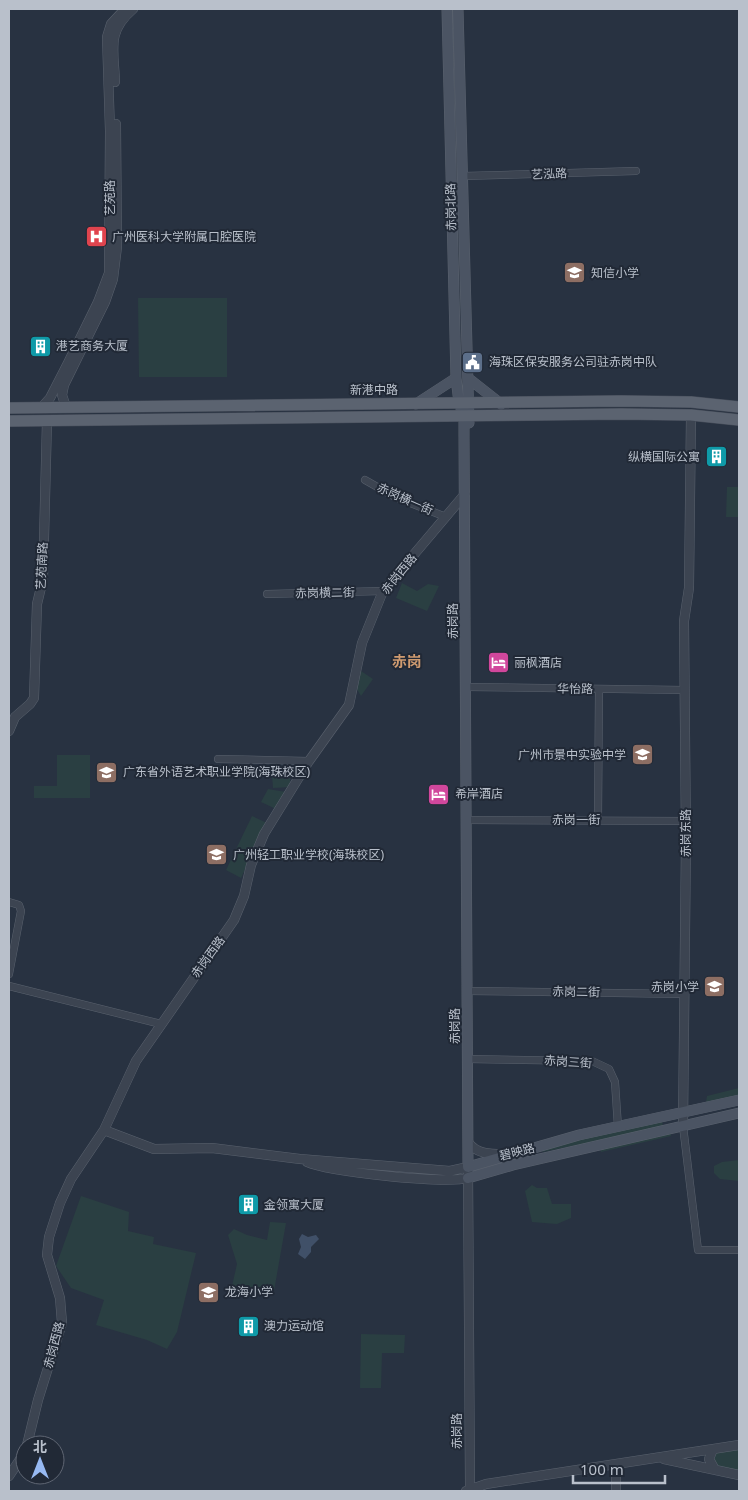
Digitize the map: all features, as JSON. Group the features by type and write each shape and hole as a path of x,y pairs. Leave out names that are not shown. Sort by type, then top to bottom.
{"main road":[{"name":"赤岗北路","path":"447,9 456,378 464,404"},
{"name":"赤岗北路","path":"458,9 468,378 464,404"},
{"path":"416,404 456,378"},
{"path":"468,378 501,404"},
{"name":"新港中路","path":"9,408 501,404 621,401 690,402 739,406"},
{"path":"690,402 690,416"},
{"name":"赤岗路","path":"464,404 466,416 468,537 465,564"},
{"path":"714,417 715,404"},
{"path":"9,421 466,416 690,416 739,420"},
{"name":"赤岗路","path":"466,416 468,1167"},
{"name":"碧映路","path":"468,1167 618,1126 739,1100"},
{"name":"碧映路","path":"468,1178 522,1163 739,1113"}],"street":[{"name":"艺苑路","path":"42,407 50,398 68,363 98,302 109,273 110,131 106,41 111,24 125,9"},
{"name":"艺苑路","path":"66,407 62,390 108,297 115,270 116,154 113,40 119,22 133,9"},
{"name":"艺泓路","path":"463,176 636,171"},
{"name":"赤岗东路","path":"690,416 689,588 684,621 686,821 683,1126 698,1250 739,1250"},
{"name":"艺苑南路","path":"9,732 15,717 34,698 37,604 43,579 46,421"},
{"name":"赤岗横一街","path":"365,480 394,497 446,517"},
{"name":"赤岗西路","path":"29,1435 38,1400 62,1323 60,1298 47,1255 49,1237 71,1179 104,1130 124,1083 161,1024 234,920 258,848 309,761 349,705 360,651 383,591 465,494"},
{"name":"赤岗横二街","path":"266,594 383,591"},
{"name":"华怡路","path":"466,687 685,690"},
{"path":"598,820 599,689"},
{"path":"218,759 309,761"},
{"name":"赤岗一街","path":"466,820 686,821"},
{"path":"9,902 19,905 21,911 9,974"},
{"path":"9,986 161,1024"},
{"name":"赤岗二街","path":"467,991 685,994"},
{"name":"赤岗三街","path":"467,1059 592,1061 608,1069 615,1082 618,1126"},
{"name":"碧映路","path":"104,1130 154,1149 212,1148 300,1159 450,1172 468,1167"},
{"path":"468,1142 472,1148 483,1153 514,1153"},
{"name":"碧映路","path":"300,1159 326,1169 444,1180 468,1178"},
{"name":"赤岗路","path":"468,1167 468,1490"},
{"path":"468,1490 739,1445"},
{"path":"713,1449 709,1460 715,1470"},
{"path":"658,1458 739,1475"},
{"path":"616,1464 616,1491"}],"green space":[{"path":"138,298 227,298 227,377 139,377"},
{"path":"727,487 739,487 739,517 726,517"},
{"path":"402,583 417,591 428,584 439,586 427,611 396,598"},
{"path":"358,669 373,679 361,696 355,686"},
{"path":"57,755 90,755 90,798 34,798 34,786 57,786"},
{"path":"290,774 290,787 273,788 272,775"},
{"path":"268,789 286,792 276,809 261,802"},
{"path":"252,816 267,823 241,878 226,870"},
{"path":"739,1088 739,1095 706,1102 707,1096"},
{"path":"662,1119 663,1128 542,1152 548,1146"},
{"path":"670,1130 671,1136 601,1152 600,1147"},
{"path":"739,1160 739,1181 720,1179 714,1173 714,1166 722,1162"},
{"path":"532,1185 537,1188 547,1188 552,1204 571,1204 571,1218 557,1224 532,1222 525,1191"},
{"path":"81,1196 129,1212 128,1231 154,1237 153,1244 196,1253 177,1332 167,1349 147,1340 96,1325 104,1300 71,1288 56,1266"},
{"path":"270,1222 286,1223 274,1291 232,1286 237,1264 228,1235 234,1229 247,1235 267,1240"},
{"path":"361,1334 405,1335 404,1353 382,1353 381,1388 360,1388"},
{"path":"739,1448 739,1473 716,1468 712,1462 717,1452"}],"water":[{"path":"302,1234 308,1237 316,1235 319,1239 311,1247 311,1252 305,1259 298,1254 301,1247 299,1239"}],"place":[{"name":"广州医科大学附属口腔医院","path":"96,237"},
{"name":"知信小学","path":"575,273"},
{"name":"港艺商务大厦","path":"40,346"},
{"name":"海珠区保安服务公司驻赤岗中队","path":"473,362"},
{"name":"纵横国际公寓","path":"716,457"},
{"name":"丽枫酒店","path":"498,663"},
{"name":"广州市景中实验中学","path":"642,755"},
{"name":"广东省外语艺术职业学院(海珠校区)","path":"107,772"},
{"name":"希岸酒店","path":"439,794"},
{"name":"广州轻工职业学校(海珠校区)","path":"217,855"},
{"name":"赤岗小学","path":"715,987"},
{"name":"金领寓大厦","path":"248,1205"},
{"name":"龙海小学","path":"209,1292"},
{"name":"澳力运动馆","path":"248,1326"}],"district":[{"name":"赤岗","path":"407,662"}]}
